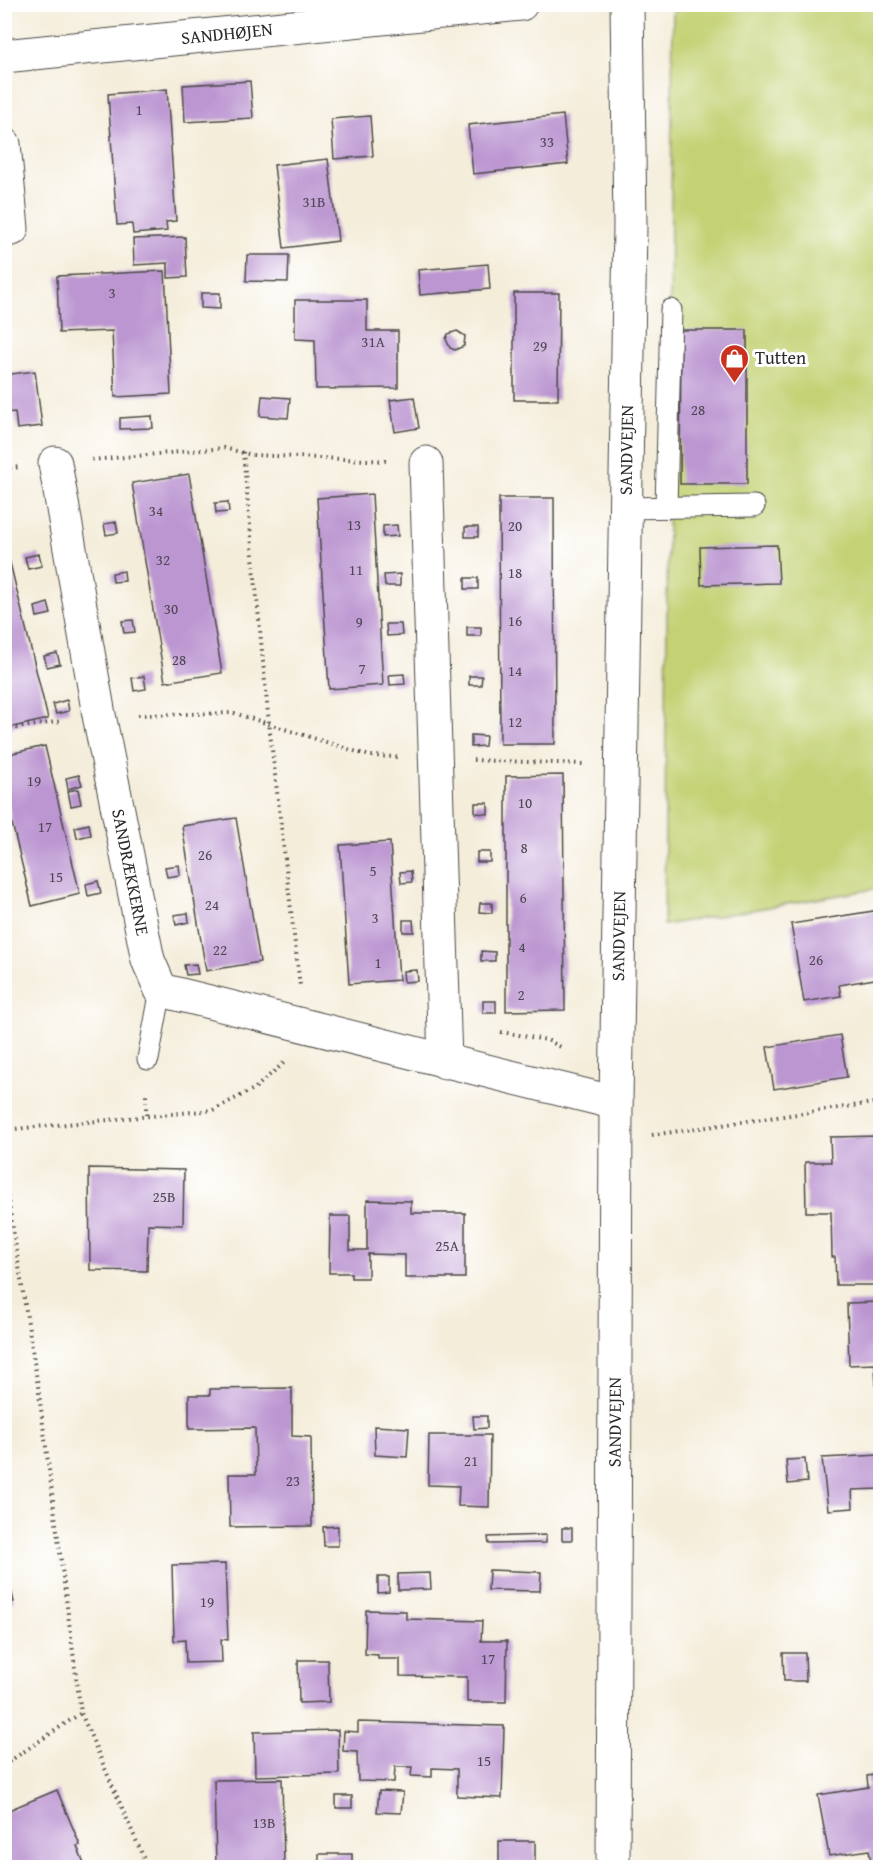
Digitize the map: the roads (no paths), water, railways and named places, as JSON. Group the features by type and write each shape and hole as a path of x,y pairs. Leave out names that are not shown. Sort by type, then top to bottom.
{"street":[{"name":"SANDHØJEN","path":"4,56 521,4"},
{"name":"SANDVEJEN","path":"613,1868 616,1103 630,225 627,4"},
{"path":"4,144 12,229"},
{"name":"SANDRÆKKERNE","path":"55,463 99,715 147,960 161,990"},
{"path":"426,463 445,1062"},
{"path":"161,990 616,1103"}],"lane":[{"path":"666,507 671,310"},
{"path":"624,508 754,506"},
{"path":"148,1059 161,990"}],"place":[{"name":"Tutten","path":"734,384"}]}
